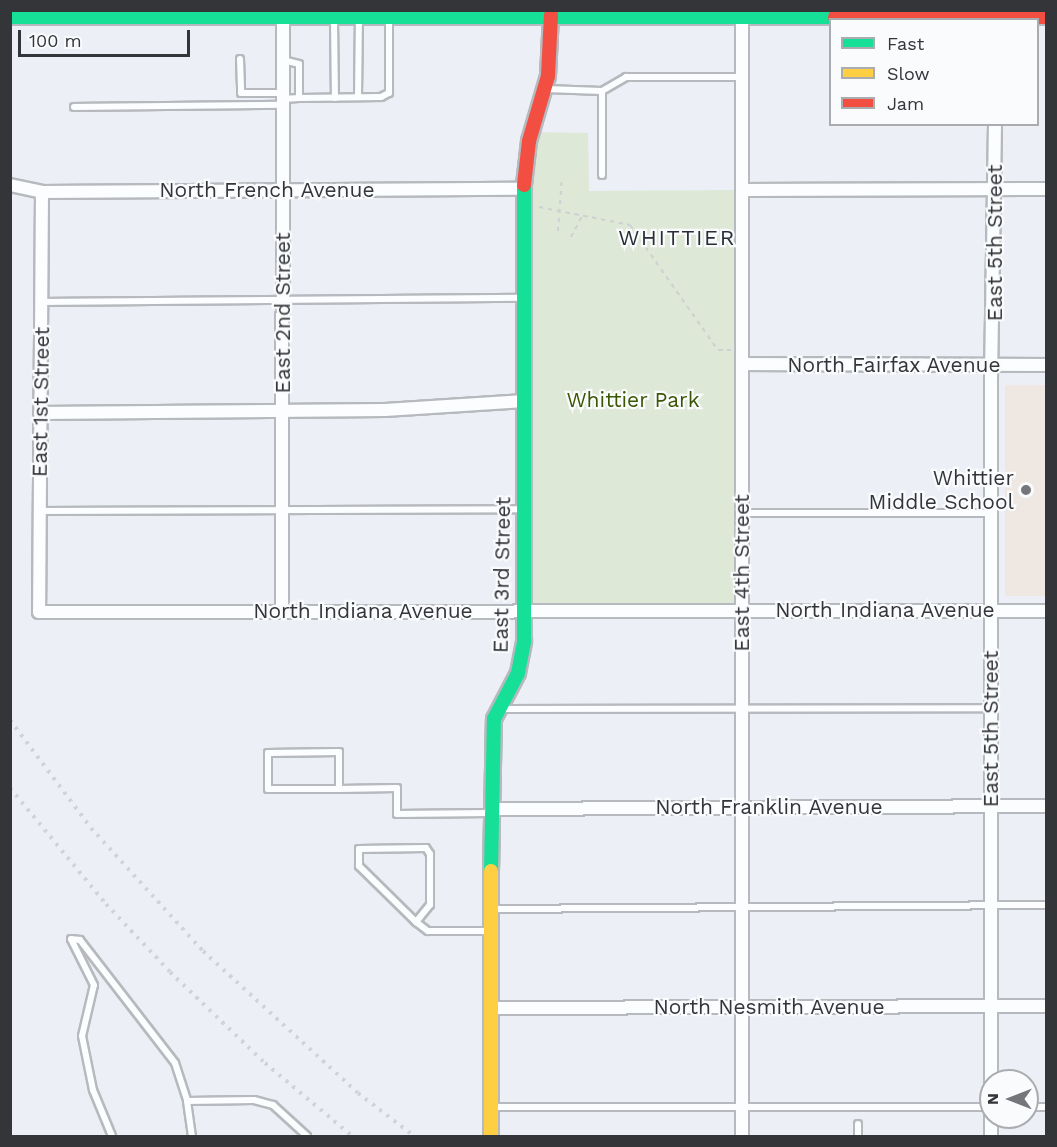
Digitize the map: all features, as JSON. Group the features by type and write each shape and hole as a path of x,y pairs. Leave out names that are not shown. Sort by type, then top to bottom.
{"street":[{"path":"15,15 551,13 996,18 1028,18 1045,15"},
{"name":"East 3rd Street","path":"491,1137 490,811 492,730 497,709 520,664 525,610 524,189 529,141 546,89 551,13"},
{"name":"East 4th Street","path":"742,14 742,1137"},
{"name":"East 2nd Street","path":"282,611 283,15"},
{"name":"East 5th Street","path":"991,1069 991,513 995,126"},
{"name":"North French Avenue","path":"10,185 42,192 524,189"},
{"path":"742,189 1047,189"},
{"name":"East 1st Street","path":"39,612 42,192"},
{"name":"North Fairfax Avenue","path":"742,364 1047,365"},
{"path":"40,413 282,412 525,401"},
{"name":"North Indiana Avenue","path":"39,612 1047,611"},
{"name":"North Franklin Avenue","path":"490,811 1047,806"},
{"name":"North Nesmith Avenue","path":"491,1008 1047,1006"}],"lane":[{"path":"347,14 358,98"},
{"path":"335,98 347,14"},
{"path":"74,107 299,98 358,98 389,93 389,15"},
{"path":"240,59 241,93 282,99"},
{"path":"283,60 299,64 299,98"},
{"path":"546,89 602,91 626,77 742,77"},
{"path":"602,91 602,175"},
{"path":"42,302 525,298"},
{"path":"40,511 525,509"},
{"path":"742,513 991,513"},
{"path":"497,709 991,708"},
{"path":"339,789 339,752 268,753 268,789 339,789 397,788 397,814 490,811"},
{"path":"416,922 430,905 430,854 426,848 359,849 359,866 416,922 428,931 491,931"},
{"path":"490,909 1047,905"},
{"path":"112,1137 93,1090 82,1036 94,985 71,939 80,940 175,1063 187,1101 192,1137"},
{"path":"187,1101 254,1100 273,1105 307,1137"},
{"path":"491,1107 979,1107"},
{"path":"858,1124 858,1137"}],"path":[{"path":"558,231 562,177"},
{"path":"524,206 560,210 630,225 718,350 742,351"},
{"path":"571,237 582,214"}],"shaded area":[{"name":"Whittier Middle School","path":"1005,385 1046,385 1046,596 1005,596"}],"green space":[{"name":"Whittier Park","path":"531,132 588,133 589,191 742,190 742,610 525,610"}],"railway":[{"path":"10,720 91,828 203,951 358,1093 414,1136"},
{"path":"10,788 106,904 170,972 265,1063 352,1136"}],"traffic: fast":[{"path":"10,17 835,17"},
{"path":"491,871 494,719 518,673 524,641 524,185"}],"traffic: slow":[{"path":"491,871 491,1136"}],"traffic: jam":[{"path":"524,185 529,141 548,76 551,15"},
{"path":"835,17 1046,17"}],"place":[{"name":"Whittier Middle School","path":"1026,490"}],"district":[{"name":"WHITTIER","path":"677,238"}]}
